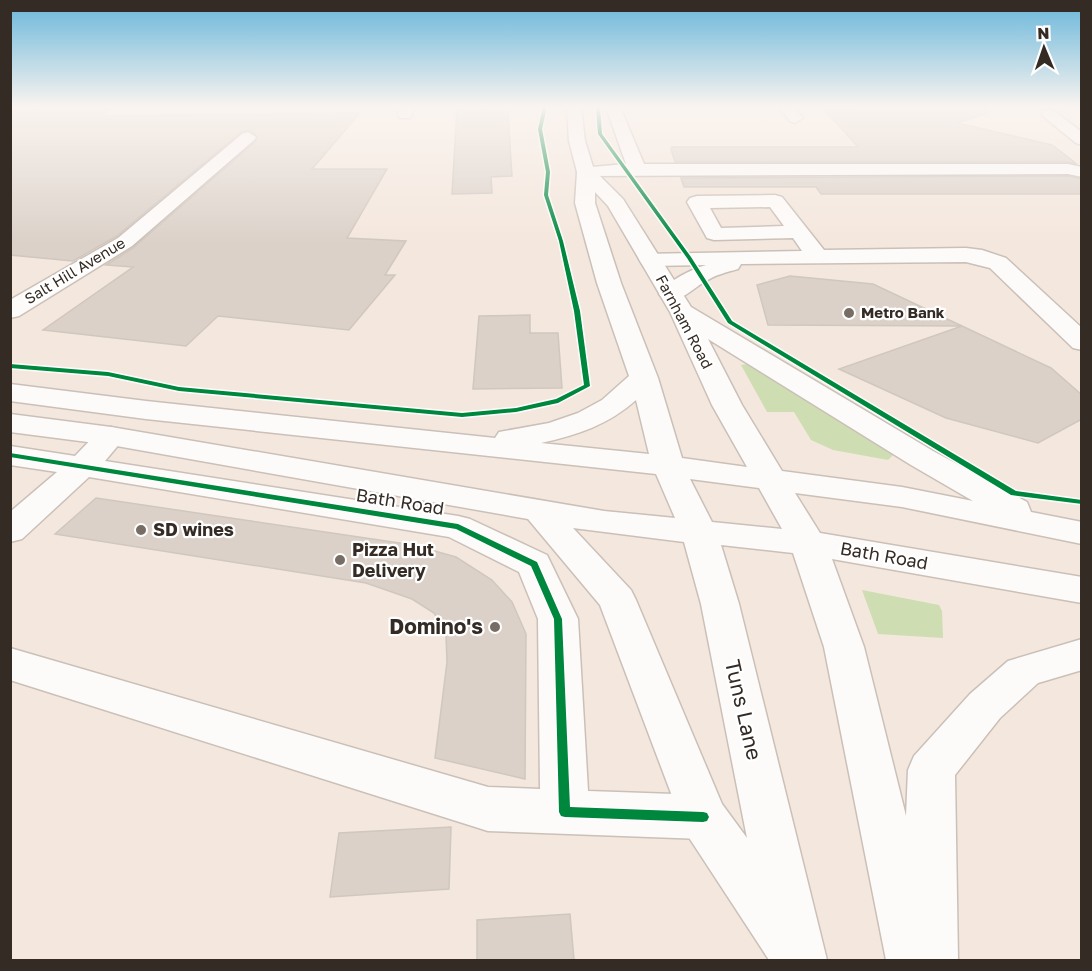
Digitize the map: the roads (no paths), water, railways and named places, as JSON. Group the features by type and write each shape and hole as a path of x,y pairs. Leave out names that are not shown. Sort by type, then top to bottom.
{"main road":[{"name":"Salt Hill Avenue","path":"10,311 125,243 230,152"},
{"name":"Farnham Road","path":"580,152 586,172 585,203 609,283 644,378 668,466"},
{"path":"631,152 637,169"},
{"path":"586,172 637,169 1077,169"},
{"name":"Farnham Road","path":"586,172 616,203 677,303 727,405 770,480"},
{"path":"799,232 817,256"},
{"path":"650,259 761,256 966,255 982,257 998,263 1082,342"},
{"path":"761,256 699,275 677,303 932,464 1065,530"},
{"path":"10,284 48,288"},
{"path":"410,439 470,443 548,434 576,424 611,407 644,378"},
{"path":"10,392 146,410 668,466 902,497 1065,530"},
{"name":"Bath Road","path":"10,423 111,436 604,522 808,543 1082,591"},
{"path":"10,531 83,466 111,436"},
{"name":"Bath Road","path":"10,455 458,527 534,564 558,619 565,812"},
{"name":"Tuns Lane","path":"668,466 699,532 720,604 799,959"},
{"path":"770,480 808,543 844,647 914,960"},
{"path":"539,511 617,600 703,817 799,959"},
{"path":"930,960 932,770 985,706 1023,672 1082,654"},
{"path":"10,664 488,809 703,817"}],"place":[{"name":"Metro Bank","path":"849,313"},
{"name":"SD wines","path":"141,530"},
{"name":"Pizza Hut Delivery","path":"340,560"},
{"name":"Domino's","path":"495,627"}]}
